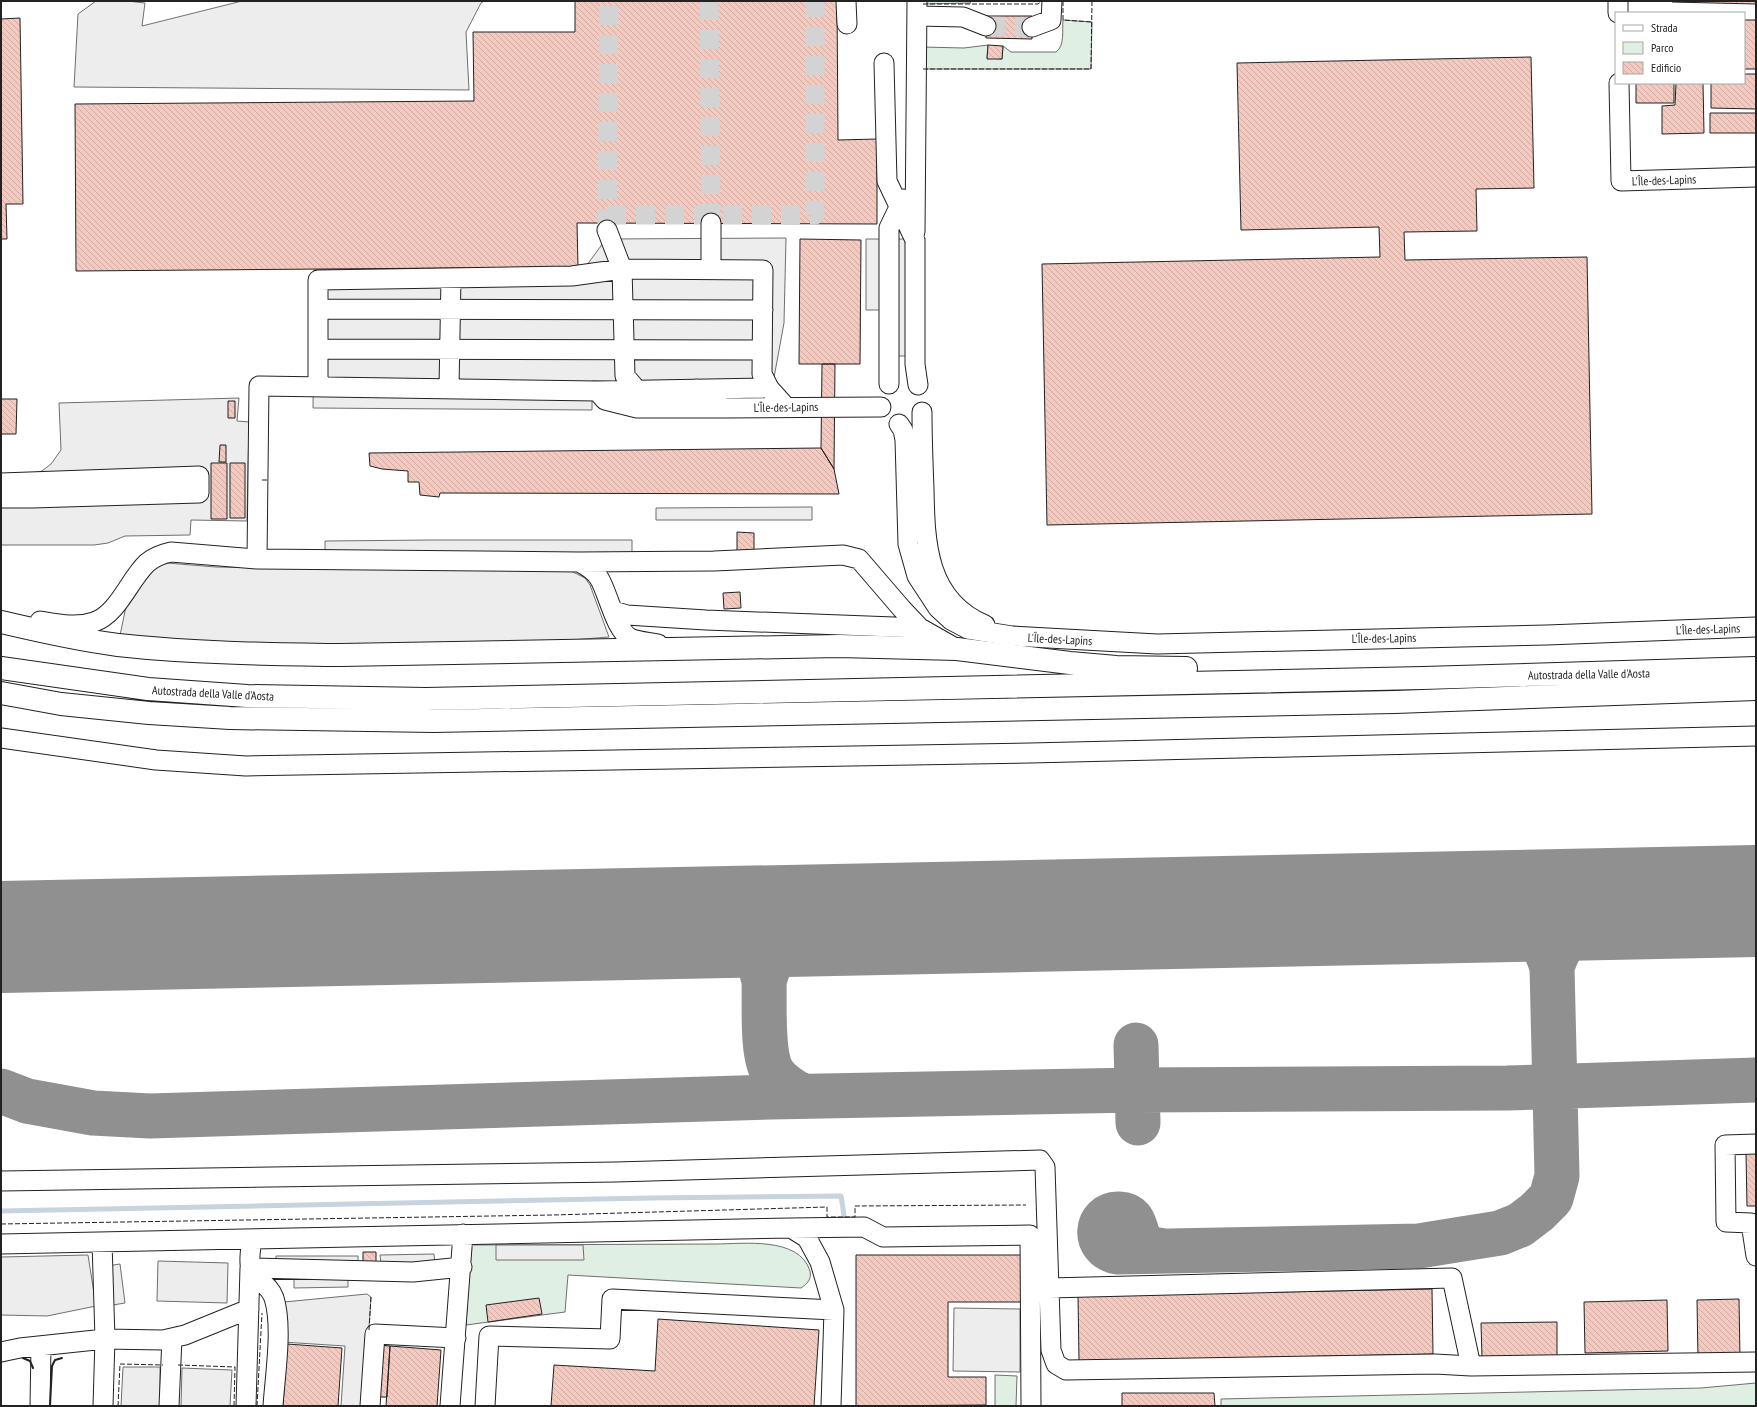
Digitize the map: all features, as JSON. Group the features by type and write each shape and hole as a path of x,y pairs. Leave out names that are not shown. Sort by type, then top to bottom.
{"highway":[{"path":"1,622 58,635 116,645 179,651 249,654 340,655 839,646 957,649 1034,659 1116,667 1264,668 1423,678"},
{"name":"Autostrada della Valle d'Aosta","path":"1,668 148,689 247,696 426,699 1423,678 1756,668"},
{"path":"1,693 61,704 149,713 230,718 434,721 1380,702 1756,689"},
{"path":"1,703 61,704"}],"street":[{"path":"846,1 847,24"},
{"path":"1032,27 1051,20 1052,1"},
{"path":"1618,1 1618,12"},
{"path":"917,8 963,16 986,26"},
{"name":"L'Île-des-Lapins","path":"917,8 915,364 918,385 924,398 922,412 926,538 932,568 945,593 956,606 981,623 1012,636"},
{"path":"884,63 887,181 915,240"},
{"name":"L'Île-des-Lapins","path":"1619,84 1621,181 1756,178"},
{"path":"881,407 882,394 889,384 889,228 915,176"},
{"path":"711,223 711,270"},
{"path":"607,230 622,269 623,349 625,376 637,390"},
{"path":"318,386 318,280 572,276 622,269 763,270 762,374 769,388 786,407"},
{"path":"449,388 451,278"},
{"path":"318,309 622,308 763,310"},
{"path":"318,349 762,350"},
{"path":"889,384 901,380 913,382 918,385"},
{"path":"257,560 251,520 253,428 259,386 597,390 769,388"},
{"name":"L'Île-des-Lapins","path":"597,390 605,400 636,408 881,407 887,418 898,424 903,430 905,440 908,544 917,576 938,608 951,620 968,629 1012,636 1156,644 1547,635 1756,627"},
{"path":"697,390 723,408"},
{"path":"898,424 912,422 922,412"},
{"path":"1,483 199,476 204,486 199,493 1,498"},
{"path":"1,613 61,625 82,625 96,622 119,601 147,563 158,556 171,552 257,560 579,562 714,561 843,555 859,559 867,566 902,609 920,628 957,649"},
{"path":"579,562 593,571 599,578 621,628 629,638 687,649"},
{"path":"613,611 627,615 706,620 920,628"},
{"path":"1,738 156,760 246,766 1030,753 1756,736"},
{"path":"1756,1144 1725,1145 1726,1222 1751,1223 1756,1256"},
{"path":"1,1181 616,1172 1040,1160 1045,1167 1051,1350 1056,1364 1066,1370 1435,1364 1471,1366 1756,1362"},
{"path":"1,1244 864,1227 883,1237 1030,1235 1031,1406"},
{"path":"791,1228 807,1238 820,1262 834,1310 831,1406"},
{"path":"450,1406 462,1267 463,1234"},
{"path":"246,1406 252,1239"},
{"path":"102,1242 105,1339 103,1406"},
{"path":"250,1268 413,1272 462,1267"},
{"path":"250,1268 254,1275 268,1286 274,1298 277,1314 273,1406"},
{"path":"1049,1288 1452,1278 1471,1366"},
{"path":"485,1406 489,1336 610,1339 612,1299 834,1310"},
{"path":"1,1352 105,1339 163,1340 185,1335 249,1309"},
{"path":"370,1406 374,1334 456,1338"},
{"path":"169,1406 172,1338"},
{"path":"40,1406 41,1346"}],"green space":[{"path":"922,1 969,1 971,3 922,4"},
{"path":"1063,20 1092,22 1091,69 921,69 922,47 964,48 988,45 987,58 1002,59 1003,46 1011,52 1056,52 1061,46 1062,42"},
{"path":"754,1243 782,1247 794,1252 804,1260 810,1271 810,1279 801,1288 568,1275 565,1312 466,1325 471,1245"},
{"path":"995,1375 1017,1376 1016,1406 995,1406"},
{"path":"1756,1383 1756,1406 1221,1406 1221,1399 1701,1388"}],"shaded area":[{"path":"96,1 127,1 145,3 142,26 242,1 484,1 481,3 466,32 469,90 74,87 78,14"},
{"path":"786,238 784,323 773,383 592,381 592,410 313,408 314,270 584,269 606,239"},
{"path":"866,239 908,239 908,356 893,356 893,310 866,310"},
{"path":"239,398 237,421 249,422 247,521 191,520 190,535 125,536 108,543 94,545 1,545 1,507 30,474 42,471 51,464 61,450 59,403"},
{"path":"812,507 812,520 656,520 656,508"},
{"path":"632,540 632,553 325,553 325,541"},
{"path":"167,563 216,567 266,568 569,570 585,578 590,585 609,637 558,641 306,645 119,640 128,597 153,566"},
{"path":"496,1245 583,1245 584,1260 496,1260"},
{"path":"434,1254 435,1264 381,1264 380,1255"},
{"path":"88,1255 96,1306 47,1316 1,1315 1,1257"},
{"path":"276,1256 358,1256 358,1266 276,1266"},
{"path":"158,1261 228,1263 227,1303 157,1301"},
{"path":"120,1264 125,1303 113,1305 107,1266"},
{"path":"348,1277 348,1287 294,1288 294,1278"},
{"path":"367,1294 371,1297 364,1406 341,1406 345,1346 282,1342 284,1302"},
{"path":"954,1308 1020,1309 1020,1372 953,1371"},
{"path":"123,1367 160,1367 160,1405 181,1406 121,1406"},
{"path":"182,1368 232,1370 230,1406 181,1406"}],"building":[{"path":"575,1 837,1 838,140 877,139 877,224 577,223 578,267 76,271 75,104 474,101 473,32 575,32"},
{"path":"1756,1 1756,4 1672,2"},
{"path":"986,16 1032,16 1032,39 986,38"},
{"path":"20,18 23,204 6,204 7,239 1,239 1,19"},
{"path":"1745,20 1756,20 1756,69 1745,69"},
{"path":"988,45 1003,46 1002,59 987,59"},
{"path":"1531,57 1534,188 1476,189 1477,231 1404,232 1405,260 1587,257 1592,514 1047,525 1042,264 1380,257 1379,227 1241,230 1237,63"},
{"path":"1745,74 1756,74 1756,109 1711,108 1711,84 1745,84"},
{"path":"1636,84 1674,84 1674,103 1636,103"},
{"path":"1676,84 1703,84 1704,133 1662,134 1662,106 1675,105"},
{"path":"1710,113 1756,113 1756,133 1710,133"},
{"path":"800,239 861,240 860,364 799,364"},
{"path":"822,364 835,364 834,469 821,448"},
{"path":"1,399 17,399 16,434 1,434"},
{"path":"228,401 235,401 235,418 228,418"},
{"path":"220,445 226,445 226,462 219,462"},
{"path":"821,448 834,469 839,494 440,493 439,497 420,495 419,482 408,482 408,471 382,469 370,466 369,453"},
{"path":"211,463 227,463 227,519 211,519"},
{"path":"230,463 245,463 245,518 230,518"},
{"path":"737,532 754,533 754,551 737,551"},
{"path":"740,592 741,608 724,609 723,593"},
{"path":"1746,1153 1756,1153 1756,1206 1747,1206"},
{"path":"363,1252 376,1252 376,1265 363,1265"},
{"path":"856,1255 1023,1255 1023,1302 948,1302 948,1377 986,1377 986,1405 856,1406"},
{"path":"1432,1289 1433,1354 1079,1361 1078,1296"},
{"path":"539,1298 542,1314 488,1322 486,1305"},
{"path":"1739,1299 1740,1358 1698,1359 1697,1300"},
{"path":"1667,1300 1668,1351 1585,1353 1584,1302"},
{"path":"658,1319 819,1330 814,1406 551,1406 554,1365 655,1371"},
{"path":"1557,1322 1557,1358 1482,1358 1481,1323"},
{"path":"287,1344 342,1348 338,1406 283,1406"},
{"path":"380,1345 390,1346 387,1397 376,1397"},
{"path":"390,1346 441,1350 437,1406 386,1406"},
{"path":"1122,1393 1214,1393 1215,1406 1122,1406"}],"waterway":[{"path":"1,1211 651,1198 841,1196 844,1215"}],"taxiway":[{"path":"1159,1250 1142,1243 1132,1219 1127,1216 1119,1214 1111,1215 1105,1219 1101,1225 1101,1238 1104,1244 1110,1249 1118,1252 1419,1246 1500,1233 1520,1225 1537,1212 1551,1198 1557,1176 1552,967 1556,955 1574,929 1582,922 1611,904"},
{"path":"1476,907 1514,919 1533,932 1547,952 1552,967"},
{"path":"764,981 769,966 782,946 800,934 837,920"},
{"path":"689,923 725,936 746,949 754,957 760,968 764,981 765,1042 769,1065 773,1073 782,1084 802,1096"},
{"path":"1136,1045 1138,1123"},
{"path":"1,1091 27,1101 93,1113 150,1116 771,1097 1137,1090 1507,1088 1756,1080"}],"runway":[{"path":"1,937 1756,901"}],"tunnel":[{"path":"607,228 609,1"},
{"path":"709,1 711,223"},
{"path":"607,215 815,215 815,1"},
{"path":"986,26 1032,27"}],"fence":[{"path":"923,4 1038,4 1042,1"},
{"path":"1063,1 1063,20 1092,22"},
{"path":"923,69 1091,69 1092,1"},
{"path":"262,480 269,480"},
{"path":"1,1224 553,1215 827,1207 827,1217 855,1217 855,1206 1026,1205"},
{"path":"369,1330 371,1297"},
{"path":"257,1406 262,1313"},
{"path":"118,1406 120,1364 163,1365"},
{"path":"178,1365 235,1367 234,1406"}],"wall":[{"path":"23,1358 30,1361 33,1368"},
{"path":"50,1406 52,1366 55,1360 62,1358"}]}
